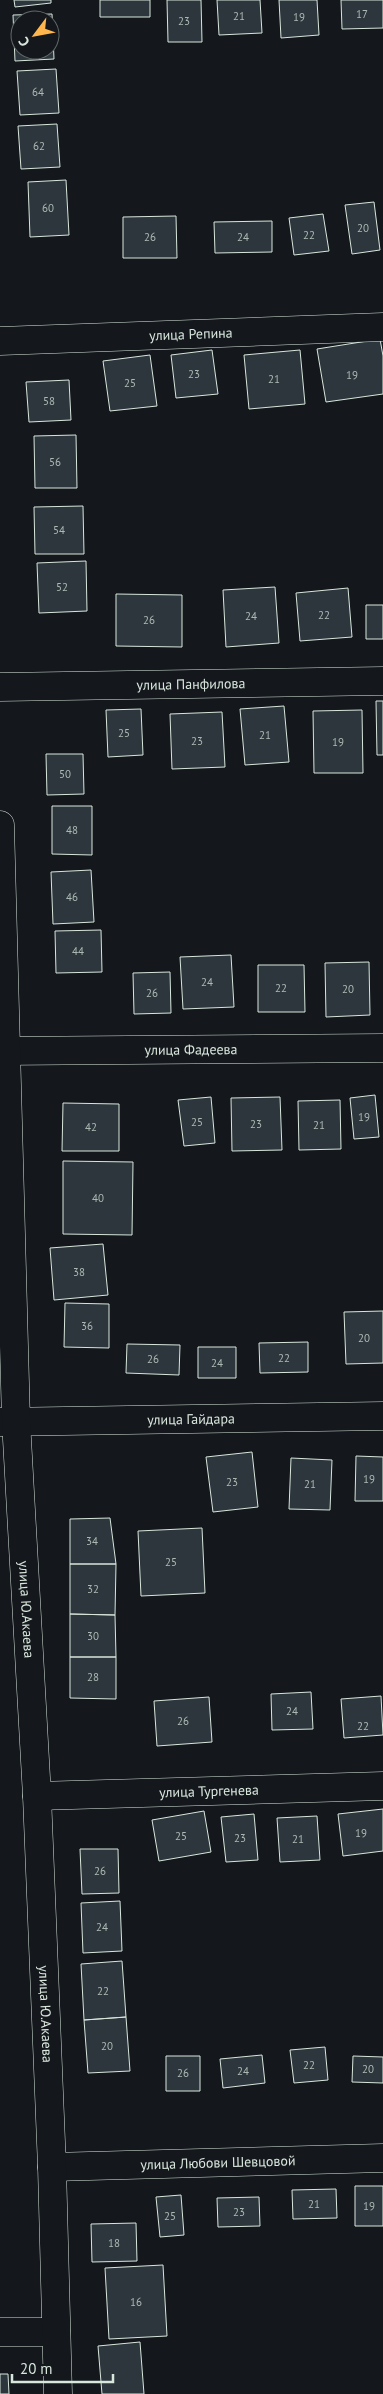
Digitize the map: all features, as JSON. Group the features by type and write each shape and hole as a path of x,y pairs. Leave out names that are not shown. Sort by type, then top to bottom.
{"street":[{"name":"улица Репина","path":"0,341 383,327"},
{"name":"улица Панфилова","path":"0,687 383,681"},
{"name":"улица Ю.Акаева","path":"0,825 8,1421 37,1796 52,2167 58,2394"},
{"name":"улица Фадеева","path":"3,1051 383,1048"},
{"name":"улица Гайдара","path":"8,1421 383,1416"},
{"name":"улица Тургенева","path":"37,1796 383,1786"},
{"name":"улица Любови Шевцовой","path":"52,2167 383,2158"},
{"path":"0,2332 56,2332"}],"building":[{"path":"14,0 51,0 51,3 15,7"},
{"path":"100,0 150,0 150,17 100,17"},
{"path":"167,0 201,0 202,42 168,42"},
{"path":"217,0 260,0 262,33 219,35"},
{"path":"279,0 317,0 319,35 281,38"},
{"path":"341,0 383,0 383,28 342,29"},
{"path":"56,69 59,113 20,115 17,71"},
{"path":"57,124 60,167 21,169 18,126"},
{"path":"66,180 69,235 30,237 28,182"},
{"path":"374,202 380,250 352,254 345,205"},
{"path":"323,214 329,251 294,255 289,218"},
{"path":"176,216 177,258 123,258 123,217"},
{"path":"272,221 272,252 215,253 214,222"},
{"path":"380,339 383,356 383,394 326,402 317,349"},
{"path":"212,350 218,394 176,398 171,355"},
{"path":"300,350 305,404 249,409 244,355"},
{"path":"150,355 157,406 110,411 103,361"},
{"path":"69,380 71,420 29,422 26,382"},
{"path":"76,435 77,488 35,488 34,436"},
{"path":"83,506 84,554 35,554 34,507"},
{"path":"86,561 87,611 39,613 37,563"},
{"path":"275,587 279,643 226,647 223,590"},
{"path":"348,588 352,637 300,641 296,593"},
{"path":"116,594 182,595 182,647 116,646"},
{"path":"366,605 383,605 383,639 366,639"},
{"path":"376,701 383,701 383,755 377,755"},
{"path":"284,706 289,762 245,765 240,709"},
{"path":"141,709 143,755 108,757 106,710"},
{"path":"362,710 363,773 314,773 313,711"},
{"path":"222,712 225,767 172,769 170,714"},
{"path":"46,754 83,754 84,794 47,795"},
{"path":"52,806 92,806 92,855 52,854"},
{"path":"91,870 94,922 53,924 51,872"},
{"path":"101,930 102,972 56,973 55,931"},
{"path":"231,955 234,1007 183,1009 180,957"},
{"path":"369,962 370,1015 326,1017 325,963"},
{"path":"258,965 304,965 305,1012 258,1012"},
{"path":"170,972 171,1013 134,1014 133,973"},
{"path":"375,1095 379,1137 354,1139 350,1098"},
{"path":"211,1097 215,1143 184,1146 178,1100"},
{"path":"280,1097 282,1150 232,1151 231,1098"},
{"path":"340,1100 341,1149 299,1150 298,1101"},
{"path":"63,1103 119,1104 119,1151 62,1151"},
{"path":"63,1161 133,1162 132,1235 63,1234"},
{"path":"103,1244 108,1295 54,1300 50,1248"},
{"path":"65,1303 109,1304 109,1348 64,1347"},
{"path":"383,1311 383,1363 346,1364 344,1312"},
{"path":"308,1342 308,1372 260,1373 259,1343"},
{"path":"127,1344 180,1345 179,1375 126,1373"},
{"path":"198,1347 236,1347 236,1378 198,1378"},
{"path":"252,1452 258,1507 213,1512 206,1457"},
{"path":"356,1456 383,1457 383,1501 355,1501"},
{"path":"291,1458 332,1460 330,1510 289,1509"},
{"path":"110,1518 116,1564 70,1564 70,1519"},
{"path":"202,1528 205,1593 141,1596 138,1531"},
{"path":"70,1564 116,1564 115,1615 70,1614"},
{"path":"70,1614 115,1615 116,1657 70,1657"},
{"path":"70,1657 116,1657 116,1699 70,1698"},
{"path":"311,1692 313,1729 272,1730 271,1694"},
{"path":"381,1696 383,1735 344,1738 341,1699"},
{"path":"209,1697 212,1742 157,1746 154,1701"},
{"path":"383,1809 383,1851 343,1856 338,1814"},
{"path":"204,1811 211,1852 159,1861 152,1820"},
{"path":"254,1814 258,1860 226,1862 221,1817"},
{"path":"317,1816 320,1860 280,1862 277,1818"},
{"path":"80,1849 118,1849 119,1893 82,1894"},
{"path":"120,1901 122,1951 83,1953 81,1903"},
{"path":"122,1961 126,2017 84,2020 81,1964"},
{"path":"126,2017 130,2071 88,2073 84,2020"},
{"path":"325,2047 328,2080 294,2083 290,2050"},
{"path":"262,2055 265,2083 223,2088 220,2059"},
{"path":"166,2056 200,2056 200,2091 166,2091"},
{"path":"353,2056 383,2057 383,2083 352,2082"},
{"path":"355,2186 383,2186 383,2226 355,2226"},
{"path":"336,2189 337,2218 293,2219 292,2190"},
{"path":"181,2195 184,2235 160,2237 156,2197"},
{"path":"259,2197 260,2226 218,2227 217,2198"},
{"path":"136,2223 137,2261 92,2262 91,2224"},
{"path":"163,2265 167,2336 109,2339 105,2268"},
{"path":"140,2342 144,2394 102,2394 98,2346"},
{"path":"0,2374 8,2374 9,2394 0,2394"}]}
